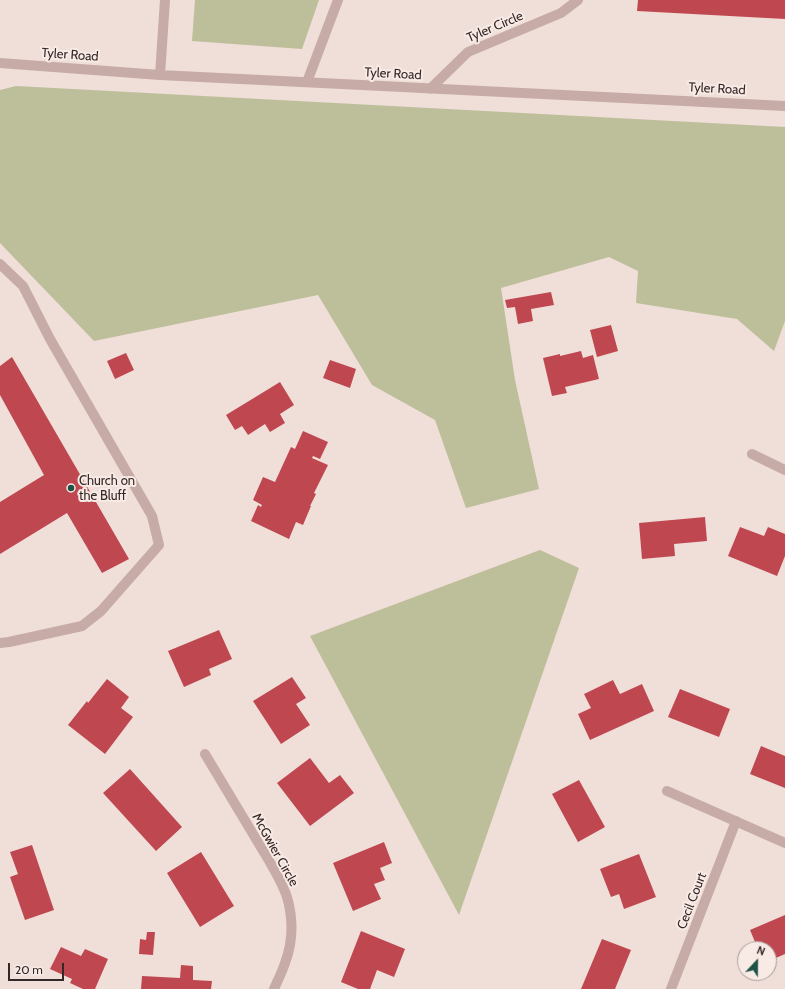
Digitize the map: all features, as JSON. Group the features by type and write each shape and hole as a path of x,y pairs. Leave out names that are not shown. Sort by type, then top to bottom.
{"street":[{"path":"160,75 165,0"},
{"path":"307,82 338,0"},
{"name":"Tyler Circle","path":"430,89 468,52 562,13 578,0"},
{"name":"Tyler Road","path":"0,63 160,75 785,106"},
{"path":"0,264 23,286 50,339 152,516 159,546 101,611 82,626 0,643"},
{"path":"752,454 785,470"},
{"name":"McGwier Circle","path":"205,754 270,864 287,897 291,915 290,945 286,962 274,989"},
{"path":"667,791 785,843"},
{"name":"Cecil Court","path":"671,989 736,821"}],"green space":[{"path":"195,0 319,0 302,49 192,41"},
{"path":"16,86 785,127 785,321 774,351 737,319 636,303 638,271 609,257 501,288 515,380 539,489 466,508 435,420 372,385 318,295 94,341 0,243 0,90"},
{"path":"540,550 579,568 459,915 310,636"}],"building":[{"path":"638,0 785,0 785,19 637,11"},
{"path":"551,292 554,305 531,309 533,321 518,324 515,307 507,308 505,300"},
{"path":"611,325 618,351 597,357 590,330"},
{"path":"581,351 583,358 593,355 599,379 565,387 567,393 552,396 543,358"},
{"path":"126,353 134,370 115,379 107,361"},
{"path":"12,357 129,559 102,573 67,513 0,554 0,502 44,475 0,395 0,366"},
{"path":"330,360 356,369 350,388 323,378"},
{"path":"280,382 294,405 280,414 285,423 270,432 265,424 248,435 242,426 235,430 226,415"},
{"path":"303,431 328,442 320,459 313,456 312,458 328,465 314,493 316,494 303,525 296,522 289,539 251,521 258,505 261,507 262,505 253,500 263,477 275,482 291,447 295,449"},
{"path":"705,517 707,541 674,544 675,556 642,559 639,523"},
{"path":"740,527 764,536 768,527 785,534 785,556 777,576 728,556"},
{"path":"219,630 232,659 209,669 211,675 184,687 168,651"},
{"path":"292,677 306,698 296,704 310,725 281,744 253,701"},
{"path":"107,679 129,697 121,708 133,717 105,754 68,725"},
{"path":"613,680 620,694 642,684 654,711 590,740 578,714 591,708 584,694"},
{"path":"680,689 730,709 719,737 668,717"},
{"path":"761,746 785,756 785,788 750,774"},
{"path":"310,758 329,783 340,775 354,793 310,826 277,783"},
{"path":"130,769 182,827 156,851 103,793"},
{"path":"579,780 605,827 578,842 552,794"},
{"path":"384,842 392,863 380,868 385,880 374,884 381,899 353,911 333,863"},
{"path":"32,845 54,910 25,920 10,877 18,874 10,852"},
{"path":"201,852 234,906 200,927 167,873"},
{"path":"639,854 656,897 624,909 619,894 611,897 600,869"},
{"path":"785,915 785,954 777,958 777,941 755,941 750,930"},
{"path":"361,931 405,949 394,977 377,970 370,989 358,989 341,982"},
{"path":"147,932 155,932 153,955 139,954 140,939 146,940"},
{"path":"602,939 631,950 615,989 581,989"},
{"path":"61,947 81,956 85,949 108,959 95,989 83,989 70,983 72,979 50,969"},
{"path":"181,965 193,966 193,980 212,981 211,989 141,989 142,976 180,978"}],"place":[{"name":"Church on the Bluff","path":"71,488"}]}
